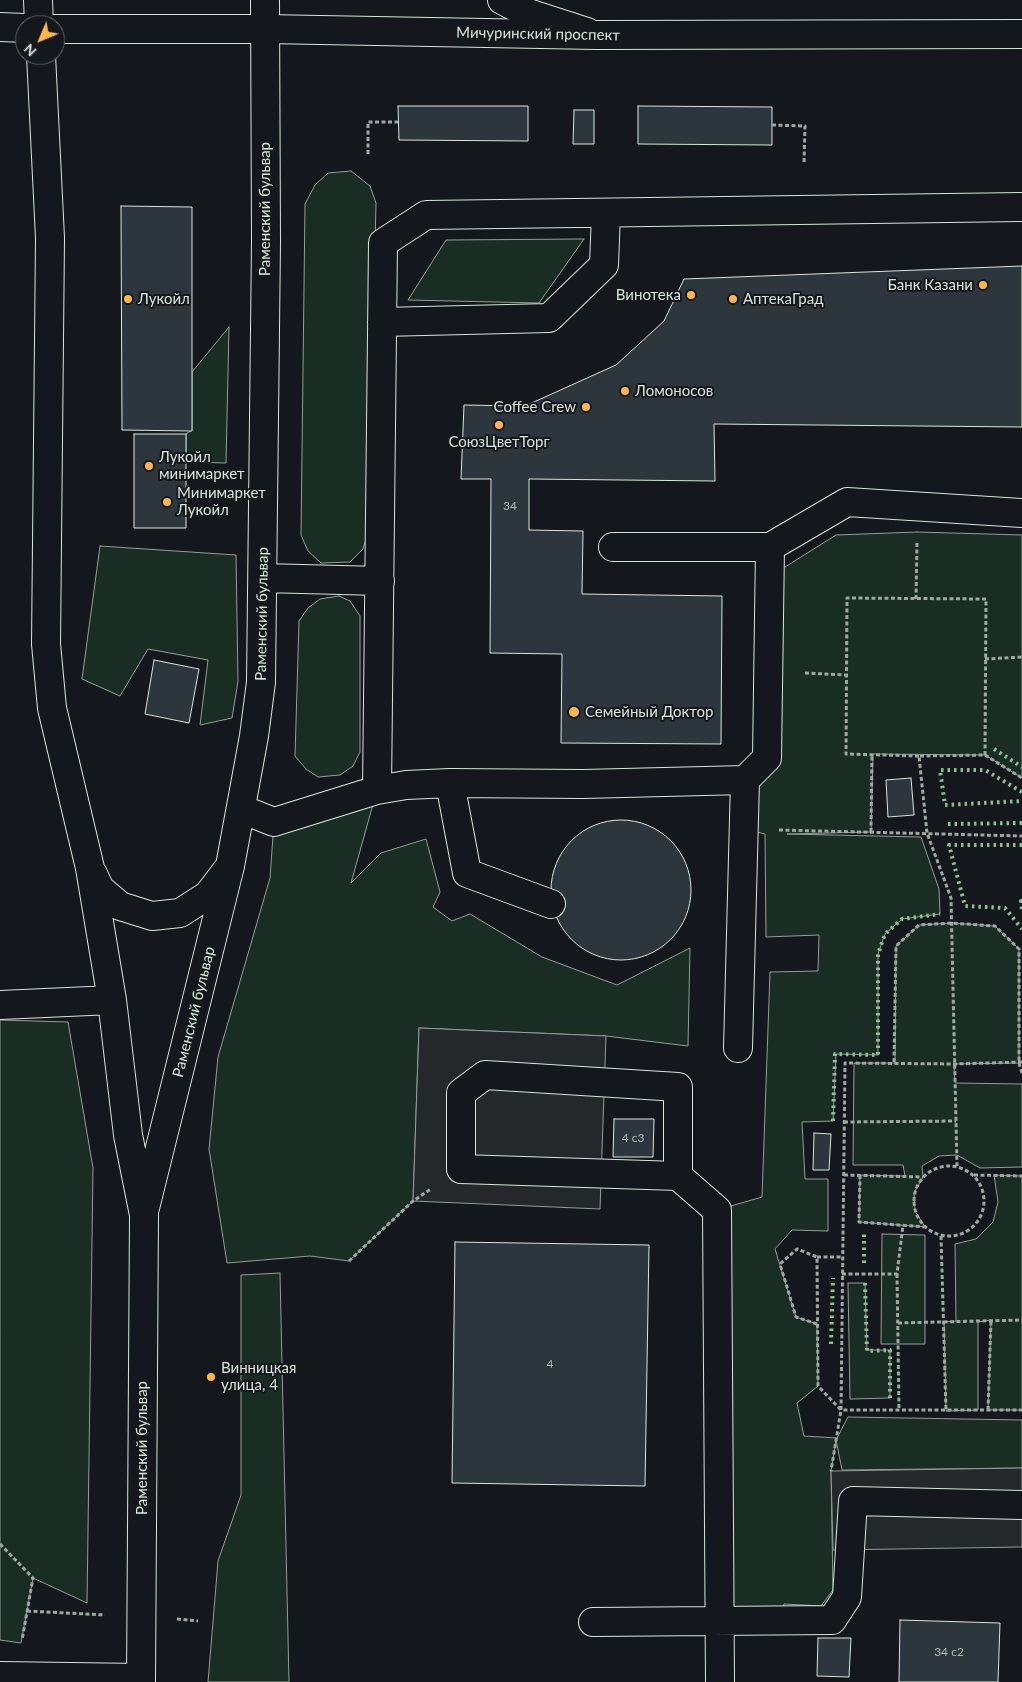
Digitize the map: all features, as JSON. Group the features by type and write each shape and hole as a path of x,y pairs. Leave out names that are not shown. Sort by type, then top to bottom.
{"street":[{"path":"38,0 39,15"},
{"name":"Раменский бульвар","path":"144,1215 230,866 254,736 261,682 266,240 265,0"},
{"path":"502,0 525,12 596,35"},
{"path":"0,28 15,28"},
{"name":"Мичуринский проспект","path":"65,29 596,35 1022,34"},
{"name":"Раменский бульвар","path":"41,65 50,238 46,644 52,708 90,868 112,1000 128,1135 144,1215 141,1680"},
{"path":"377,790 383,243 426,215 1022,207"},
{"path":"382,322 549,318 604,266 606,212"},
{"path":"613,547 770,547 847,502 1022,512"},
{"path":"241,809 274,822 377,790 406,785 450,783 583,784 745,780 767,758 770,547"},
{"path":"263,578 380,581"},
{"path":"738,1048 745,780"},
{"path":"450,783 467,873 551,904"},
{"path":"90,868 100,889 120,906 152,916 180,914 208,895 230,866"},
{"path":"0,1005 112,1000"},
{"path":"678,1176 678,1086 485,1075 461,1093 460,1168 678,1176 717,1210 720,1682"},
{"path":"594,1622 832,1620 847,1597 854,1501 1022,1506"},
{"path":"11,1677 141,1680"}],"path":[{"path":"368,154 368,122 398,122"},
{"path":"772,125 805,126 804,163"},
{"path":"916,599 918,507"},
{"path":"985,755 986,599 847,598 846,754 985,755 1022,778"},
{"path":"985,659 1022,657"},
{"path":"768,671 846,675"},
{"path":"871,832 872,754"},
{"path":"919,756 927,834 951,898 957,1166"},
{"path":"744,829 1022,836"},
{"path":"894,1062 896,946 919,925 951,923 995,926 1019,949 1020,1062 1022,1074"},
{"path":"831,1471 841,1410 845,1063 954,1064 1020,1062"},
{"path":"844,1122 956,1121"},
{"path":"925,1227 915,1211 914,1193 923,1177 938,1167 957,1166 973,1175 1022,1176"},
{"path":"349,1261 413,1201 460,1168"},
{"path":"844,1175 923,1177"},
{"path":"860,1175 859,1222 925,1227 941,1236 960,1235 975,1225 984,1209 983,1191 973,1175"},
{"path":"899,1410 898,1274 902,1225"},
{"path":"941,1236 946,1411"},
{"path":"817,1324 796,1318 780,1264 797,1249 817,1257 843,1257"},
{"path":"817,1257 818,1386 841,1410 1022,1410"},
{"path":"842,1274 898,1274"},
{"path":"988,1410 991,1320"},
{"path":"898,1323 1022,1320"},
{"path":"0,1544 32,1578 21,1643 11,1677"}],"green space":[{"path":"351,171 370,186 376,203 368,532 363,549 350,562 321,563 308,551 301,535 305,204 315,185 328,173"},
{"path":"584,239 539,303 408,300 446,240"},
{"path":"229,327 226,463 186,462 186,434 192,430 192,372"},
{"path":"917,532 1022,535 1022,778 985,755 873,754 871,832 787,834 921,837 939,889 940,914 902,919 885,934 878,954 878,1055 836,1054 833,1121 802,1122 805,1179 828,1179 828,1231 792,1230 775,1249 796,1317 817,1324 818,1386 797,1403 804,1436 837,1438 848,1417 1022,1420 1022,1468 842,1470 836,1440 831,1471 833,1590 821,1606 784,1604 781,1621 720,1621 717,1210 762,1197 770,972 818,971 819,935 766,937 765,834 744,829 767,758 769,577 836,535"},
{"path":"100,546 236,555 238,681 232,718 200,725 208,660 148,649 120,696 82,679"},
{"path":"339,596 350,601 360,616 360,752 353,766 340,775 318,777 306,769 295,756 299,621 308,608 320,599"},
{"path":"377,790 351,883 381,853 426,839 440,892 433,907 452,921 470,914 542,957 617,985 690,948 688,1046 606,1036 419,1028 413,1201 349,1261 310,1256 227,1263 209,1149 218,1057 270,878 274,822"},
{"path":"951,923 995,926 1019,949 1019,1063 954,1064 955,1083 1022,1084 1022,1167 980,1168 957,1155 939,1156 922,1166 923,1177 914,1193 915,1211 925,1227 859,1222 860,1175 905,1176 903,1165 853,1165 854,1063 895,1063 896,946 919,925"},
{"path":"0,1020 68,1022 93,1168 87,1603 33,1578 21,1643 0,1640"},
{"path":"994,1175 1022,1176 1022,1410 988,1410 991,1320 978,1322 978,1410 946,1411 944,1322 956,1321 955,1244 976,1239 993,1222 998,1202"},
{"path":"882,1234 925,1235 925,1344 881,1344"},
{"path":"280,1273 289,1682 208,1682 218,1561 241,1495 241,1275"},
{"path":"848,1283 865,1283 867,1350 890,1350 890,1398 850,1399"}],"shaded area":[{"path":"419,1028 606,1036 600,1209 413,1201"},
{"path":"1022,1468 1022,1547 833,1550 831,1471"}],"building":[{"path":"398,106 528,106 528,141 399,140"},
{"path":"638,106 772,107 772,145 638,144"},
{"path":"574,110 594,110 594,144 573,144"},
{"path":"121,206 192,207 192,431 122,430"},
{"path":"1022,266 1022,427 714,424 715,481 529,479 529,530 583,531 582,594 722,596 721,744 561,743 562,654 490,653 491,479 461,479 464,405 525,406 616,365 664,321 684,279"},
{"path":"134,434 186,434 186,528 134,528"},
{"path":"154,660 199,669 189,723 145,714"},
{"path":"911,778 914,815 888,817 886,780"},
{"path":"621,820 635,821 648,825 660,831 671,840 680,851 686,863 690,876 690,904 686,917 680,929 671,940 660,949 648,955 635,959 621,960 607,959 594,955 582,949 571,940 562,929 556,917 552,904 551,890 552,876 556,863 562,851 571,840 582,831 594,825 607,821"},
{"path":"614,1119 654,1119 653,1157 613,1157"},
{"path":"814,1133 831,1134 829,1170 813,1170"},
{"path":"455,1242 649,1245 645,1486 452,1483"},
{"path":"900,1620 1000,1623 998,1682 899,1682"},
{"path":"818,1638 851,1638 849,1677 817,1676"}],"hedge":[{"path":"994,749 1022,767"},
{"path":"1022,792 985,770 940,770 945,805 1022,801"},
{"path":"948,824 1022,823"},
{"path":"1022,845 949,845 965,906 1005,908 1022,929"},
{"path":"1022,901 1022,912"},
{"path":"833,1121 835,1054 878,1055 878,954 885,934 902,919 940,914"},
{"path":"864,1232 864,1263"},
{"path":"831,1344 833,1278"},
{"path":"865,1283 867,1351 890,1350 890,1398"}],"place":[{"name":"Банк Казани","path":"983,285"},
{"name":"Винотека","path":"691,295"},
{"name":"Лукойл","path":"128,299"},
{"name":"АптекаГрад","path":"733,299"},
{"name":"Ломоносов","path":"625,391"},
{"name":"Coffee Crew","path":"586,407"},
{"name":"СоюзЦветТорг","path":"499,425"},
{"name":"Лукойл минимаркет","path":"149,466"},
{"name":"Минимаркет Лукойл","path":"167,502"},
{"name":"Семейный Доктор","path":"574,712"},
{"name":"Винницкая улица, 4","path":"211,1377"}]}
